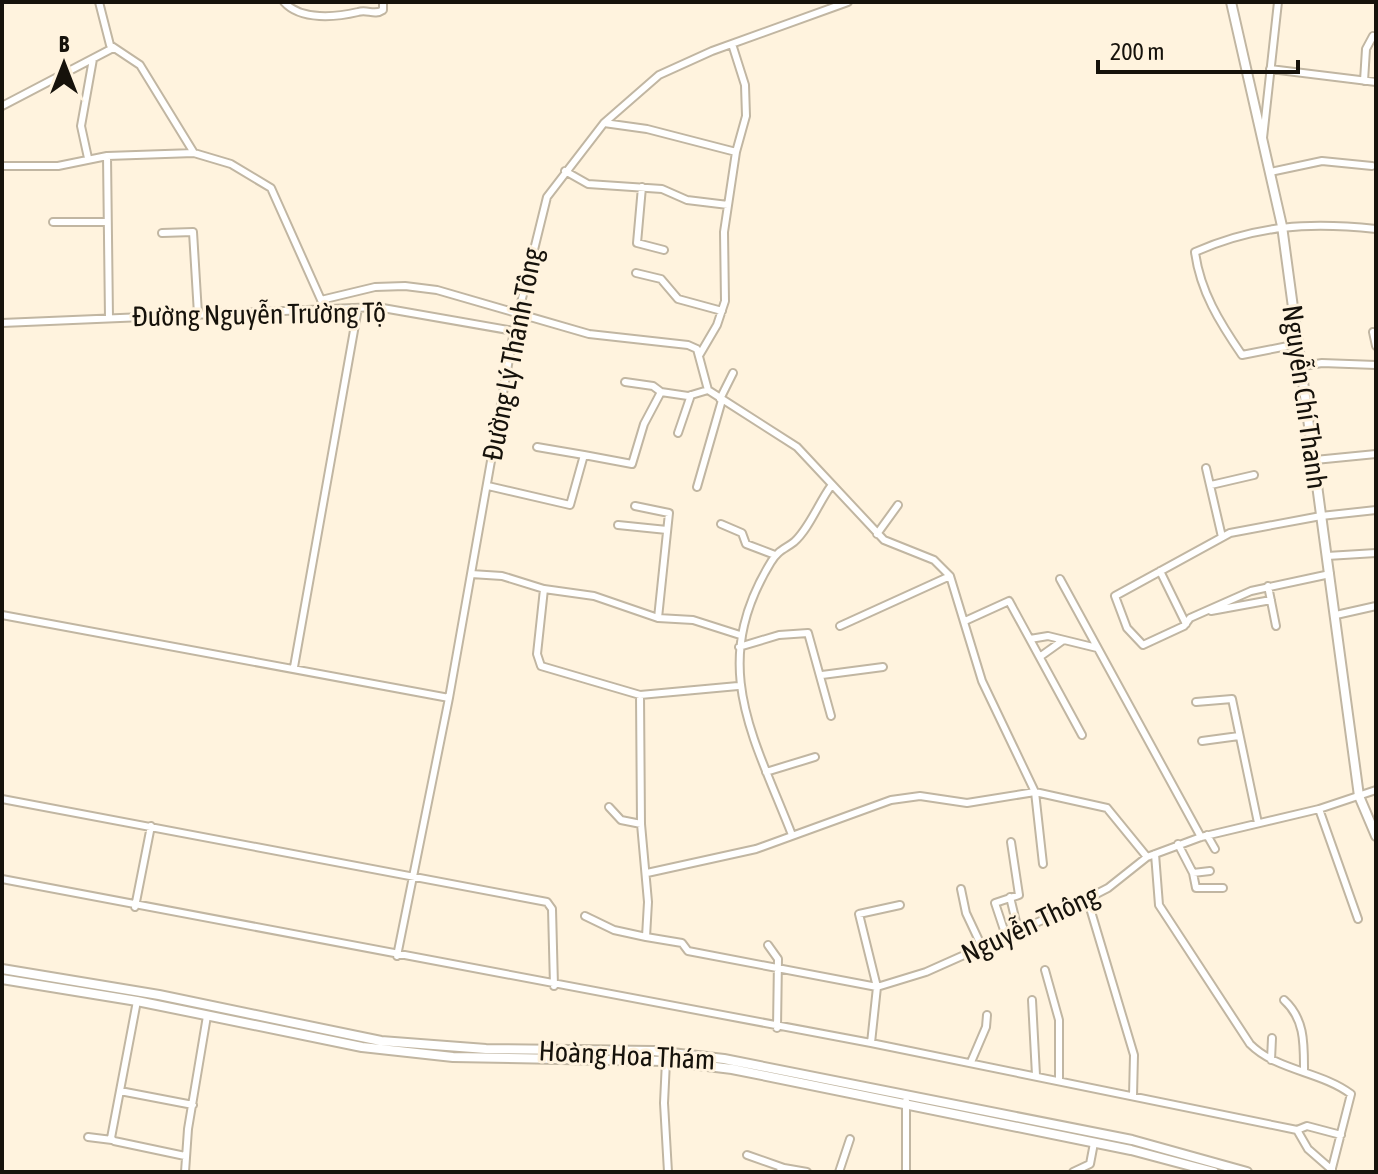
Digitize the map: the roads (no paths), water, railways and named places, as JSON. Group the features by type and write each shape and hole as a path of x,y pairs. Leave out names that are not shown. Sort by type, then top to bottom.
{"main road":[{"name":"Nguyễn Chí Thanh","path":"1231,2 1282,226 1359,796 1376,836"},
{"name":"Hoàng Hoa Thám","path":"2,969 76,980 345,1035 454,1047 724,1059 1132,1140 1247,1172"},
{"name":"Hoàng Hoa Thám","path":"2,979 137,1001 362,1047 453,1057 667,1057"},
{"path":"73,991 76,980"},
{"path":"453,1057 454,1047"},
{"name":"Hoàng Hoa Thám","path":"906,1097 1214,1172"}],"street":[{"path":"99,2 105,36 113,48 140,65 194,153"},
{"path":"284,2 297,10 335,17 358,12 378,13 383,10 383,2"},
{"name":"Đường Lý Thánh Tông","path":"397,956 449,698 514,331 538,223 547,197 604,123 659,75 732,44 848,2"},
{"path":"1263,139 1278,2"},
{"path":"1364,81 1366,49 1373,36"},
{"path":"700,354 708,344 722,311 725,293 723,250 728,205 746,105 738,57 732,44"},
{"path":"2,106 113,48"},
{"path":"88,158 81,126 93,58"},
{"path":"1270,69 1376,82"},
{"path":"604,123 647,129 736,152"},
{"path":"2,166 58,166 107,156 194,153 231,164 271,188 325,309"},
{"path":"107,156 109,318"},
{"path":"1270,172 1316,161 1372,166"},
{"path":"565,171 588,184 662,189 687,200 728,205"},
{"path":"642,187 637,243 664,250"},
{"path":"53,222 106,222"},
{"path":"1298,344 1242,355 1218,321 1197,270 1195,252 1231,236 1282,226 1376,229"},
{"path":"162,233 193,232 198,314"},
{"path":"636,273 661,279 678,299 722,311"},
{"path":"321,300 375,287 405,286 437,290 589,334 688,345 700,354 708,390 797,447 884,540 934,560 950,576 982,681 1035,792 1043,864"},
{"name":"Đường Nguyễn Trường Tộ","path":"2,323 377,307 514,331"},
{"path":"294,667 358,308"},
{"path":"1373,332 1376,346"},
{"path":"1303,366 1322,363 1376,365"},
{"path":"697,487 721,399 733,373"},
{"path":"625,382 653,386 661,392 691,395 708,390"},
{"path":"537,447 632,464 644,424 661,392"},
{"path":"678,433 691,395"},
{"path":"1315,460 1376,454"},
{"path":"488,486 570,505 584,455"},
{"path":"1206,468 1222,537"},
{"path":"1211,485 1254,475"},
{"path":"792,835 746,724 738,686 740,635 751,597 775,555 794,541 831,486"},
{"path":"877,534 898,505"},
{"path":"635,506 667,510 658,618"},
{"path":"1330,574 1268,586 1200,613 1186,624 1143,645 1127,628 1115,596 1222,537 1321,516 1376,510"},
{"path":"721,524 742,533 746,544 775,555"},
{"path":"618,525 667,530"},
{"path":"1327,556 1376,553"},
{"path":"1160,571 1186,624"},
{"path":"471,574 502,576 544,589 594,596 658,618 693,620 740,635"},
{"path":"840,626 950,576"},
{"path":"1060,579 1204,836 1215,849"},
{"path":"1268,586 1276,626"},
{"path":"544,589 537,654 541,666 640,695 738,686"},
{"path":"1200,613 1271,600"},
{"path":"965,621 1009,601 1082,735"},
{"path":"1336,615 1376,606"},
{"path":"2,615 449,698"},
{"path":"739,647 805,631 822,675 831,716"},
{"path":"1030,639 1040,636 1097,648"},
{"path":"1041,656 1062,641"},
{"path":"822,675 883,667"},
{"path":"640,695 641,824 647,873 646,937"},
{"path":"1196,702 1230,698 1258,823"},
{"path":"1202,741 1239,736"},
{"path":"766,772 815,757"},
{"name":"Nguyễn Thông","path":"585,916 614,930 682,943 688,951 877,987 926,972 1087,898 1108,888 1147,857 1178,844 1319,809 1376,790"},
{"path":"647,873 756,849 908,797 967,803 1035,792 1107,808 1147,857"},
{"path":"2,799 551,904 554,986"},
{"path":"609,807 621,820 641,824"},
{"path":"1319,809 1358,919"},
{"path":"135,907 151,826"},
{"path":"1006,936 995,903 1019,895 1011,842"},
{"path":"1178,844 1193,873 1196,888 1223,888"},
{"path":"1155,854 1159,905 1250,1044 1271,1060 1304,1071 1351,1094 1331,1171 1308,1149 1297,1130"},
{"path":"1193,873 1210,871"},
{"path":"2,879 135,907 971,1062 1297,1130 1307,1126 1341,1135"},
{"path":"961,889 966,913 982,947"},
{"path":"1010,897 1018,930"},
{"path":"1087,898 1134,1055 1133,1096"},
{"path":"871,1043 877,987 859,914 900,905"},
{"path":"768,945 777,955 779,969 777,1028"},
{"path":"1045,970 1059,1020 1059,1080"},
{"path":"1032,1000 1036,1075"},
{"path":"1284,1000 1294,1009 1304,1034 1304,1071"},
{"path":"112,1140 137,1001"},
{"path":"971,1062 986,1027 987,1015"},
{"path":"185,1172 207,1016"},
{"path":"1271,1060 1272,1038"},
{"path":"667,1057 664,1116 668,1172"},
{"path":"120,1091 193,1105"},
{"path":"906,1097 906,1172"},
{"path":"88,1137 185,1156"},
{"path":"839,1172 850,1139"},
{"path":"1073,1172 1090,1164 1094,1143"},
{"path":"747,1155 781,1170 807,1172"}]}
